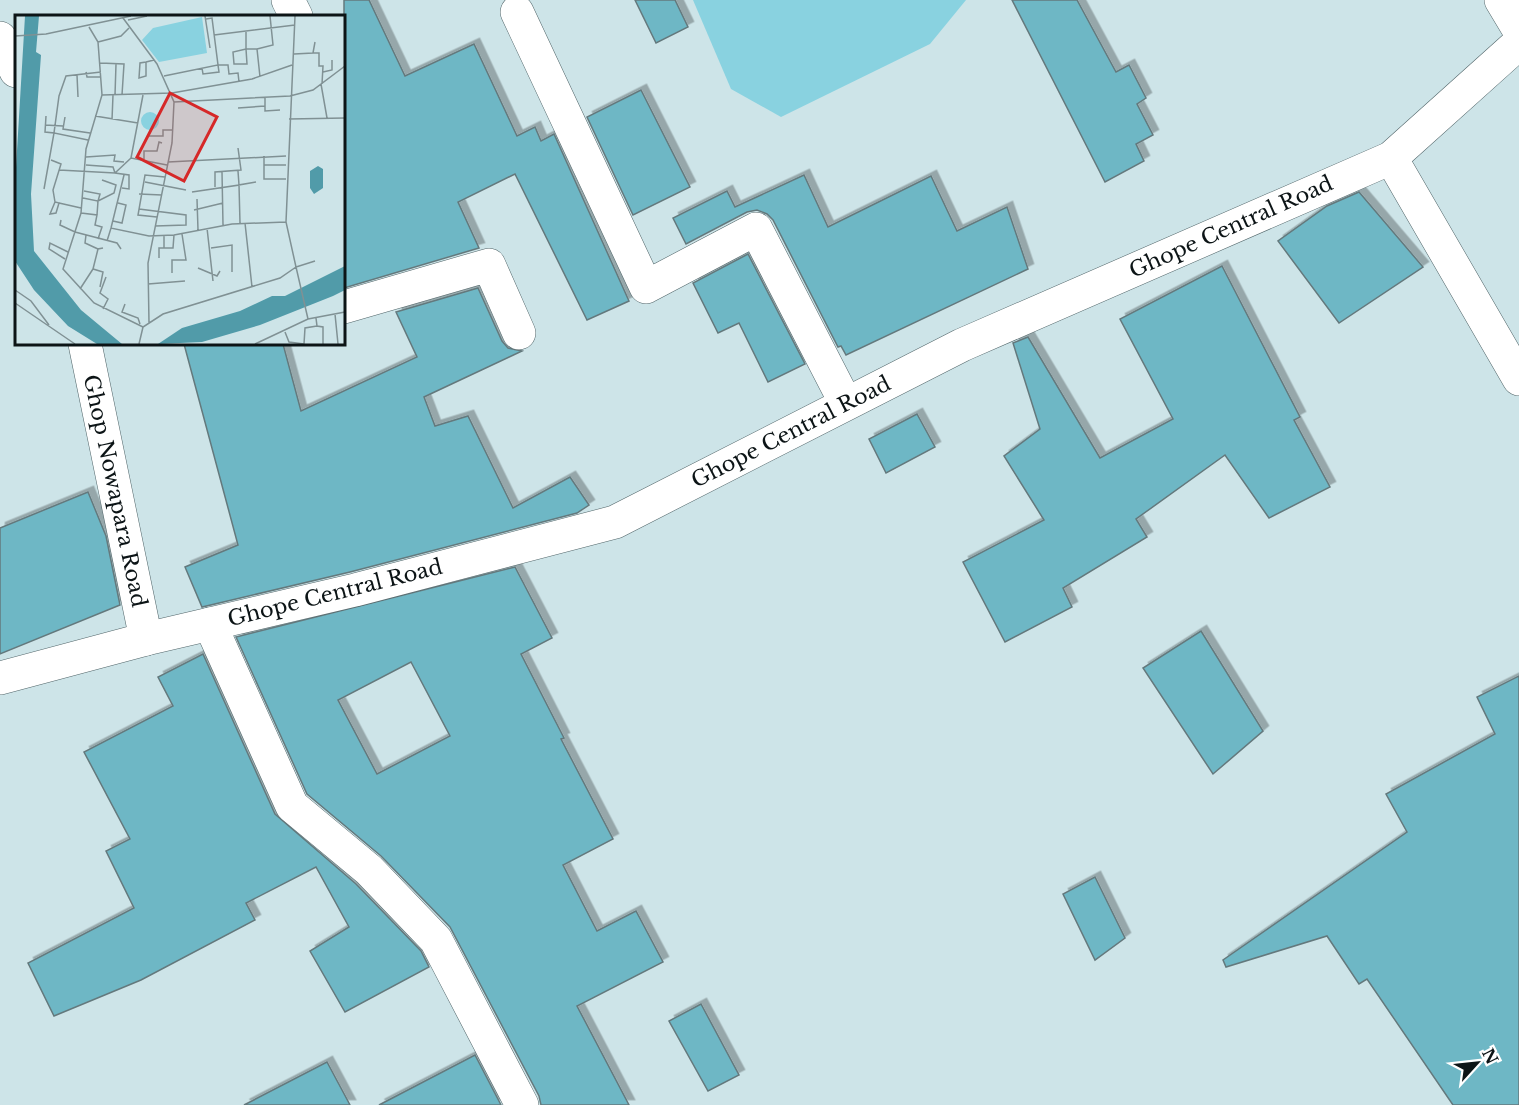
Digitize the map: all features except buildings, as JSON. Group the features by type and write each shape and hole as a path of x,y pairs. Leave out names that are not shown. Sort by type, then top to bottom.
{"street":[{"path":"288,0 296,15"},
{"path":"1501,0 1519,30"},
{"path":"517,12 646,287 756,229 840,392"},
{"path":"0,38 15,69"},
{"name":"Ghope Central Road","path":"0,678 146,639 615,522 962,345 1391,158 1519,43"},
{"path":"1391,158 1519,379"},
{"path":"345,307 489,265 519,333"},
{"name":"Ghop Nowapara Road","path":"85,345 146,639"},
{"path":"210,624 292,806 369,870 436,940 522,1105"}],"shaded area":[{"path":"693,0 966,0 930,44 781,117 731,89"}]}
